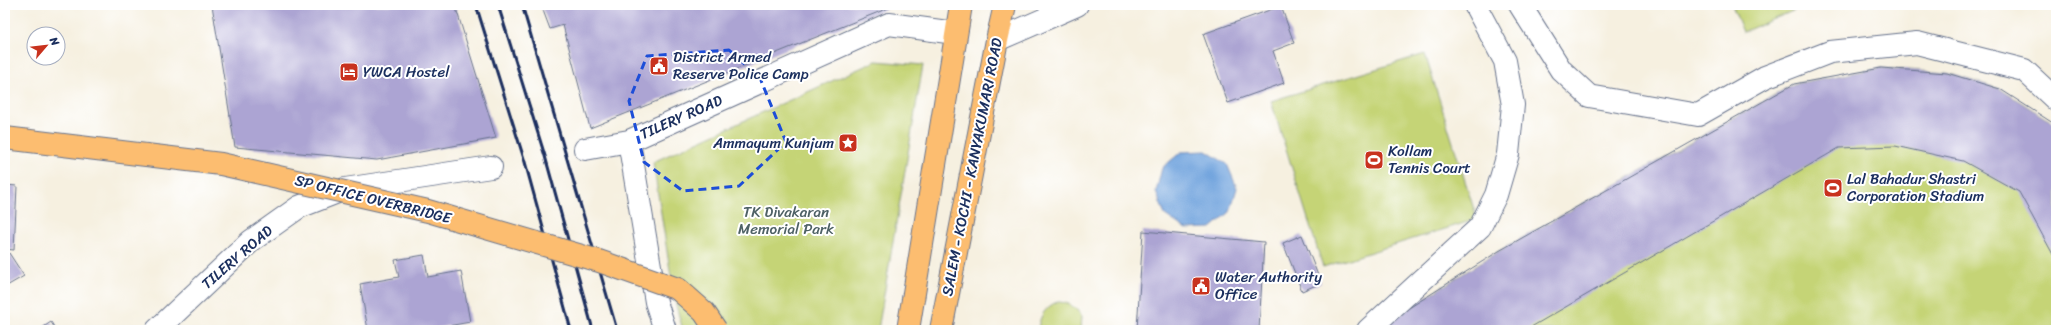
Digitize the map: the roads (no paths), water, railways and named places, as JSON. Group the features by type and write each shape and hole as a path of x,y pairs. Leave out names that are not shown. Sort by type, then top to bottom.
{"main road":[{"path":"908,330 955,33 961,5"},
{"name":"SALEM - KOCHI - KANYAKUMARI ROAD","path":"941,330 997,40 1006,5"},
{"name":"SP OFFICE OVERBRIDGE","path":"5,138 222,164 428,211 599,262 678,289 704,312 716,330"}],"street":[{"path":"997,40 1077,5"},
{"path":"1368,330 1480,226 1496,195 1508,154 1513,105 1505,61 1475,5"},
{"path":"1520,5 1561,70 1589,96 1698,115 1765,78 1830,52 1917,43 2024,70 2056,100"},
{"name":"TILERY ROAD","path":"585,149 629,140 889,24 955,33"},
{"path":"629,140 656,302 665,330"},
{"name":"TILERY ROAD","path":"157,330 251,241 299,207 346,189 491,167"}],"water":[{"path":"1206,151 1227,164 1237,188 1230,212 1211,228 1186,229 1165,215 1156,192 1162,168 1181,152"}],"railway":[{"path":"476,5 525,162 571,330"},
{"path":"498,5 545,156 593,330"},
{"path":"522,5 617,330"}],"place":[{"name":"District Armed Reserve Police Camp","path":"659,66"},
{"name":"YWCA Hostel","path":"349,72"},
{"name":"Ammayum Kunjum","path":"848,143"},
{"name":"Kollam Tennis Court","path":"1374,160"},
{"name":"Lal Bahadur Shastri Corporation Stadium","path":"1833,188"},
{"name":"Water Authority Office","path":"1201,286"}],"park label":[{"name":"TK Divakaran Memorial Park","path":"786,220"}]}
